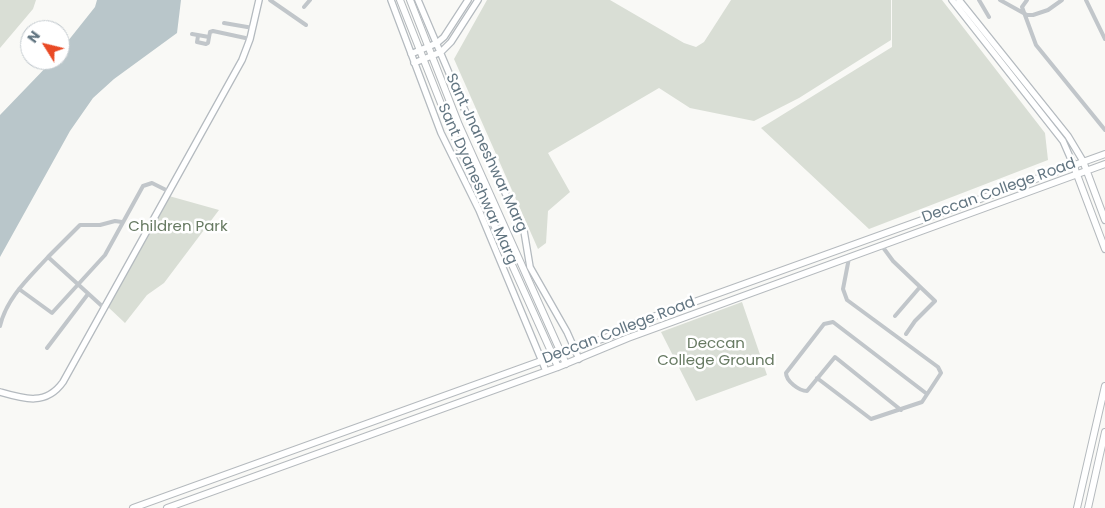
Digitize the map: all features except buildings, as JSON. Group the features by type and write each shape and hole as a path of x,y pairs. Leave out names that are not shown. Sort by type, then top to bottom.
{"main road":[{"name":"Sant Dyaneshwar Marg","path":"400,0 451,129 558,367"},
{"name":"Sant Dyaneshwar Marg","path":"410,0 459,125 520,257 566,364"},
{"name":"Deccan College Road","path":"133,508 554,357 612,335 622,328 1105,154"},
{"path":"1083,161 1105,220"},
{"path":"1074,164 1105,249"},
{"name":"Deccan College Road","path":"168,508 558,367 626,339 1105,164"},
{"path":"520,257 527,255"},
{"path":"1077,508 1105,386"},
{"path":"1088,508 1105,432"}],"street":[{"path":"0,392 30,400 43,398 54,392 63,382 242,60 250,39 259,0"},
{"path":"270,0 306,25"},
{"path":"304,7 310,0"},
{"name":"Sant Jnaneshwar Marg","path":"390,0 441,133 479,210 546,371"},
{"name":"Sant Jnaneshwar Marg","path":"418,0 469,120 524,231 530,267 578,359"},
{"path":"411,54 437,43 457,19 468,0"},
{"path":"414,63 441,52 456,36 478,0"},
{"path":"952,0 1063,141 1074,164"},
{"path":"959,0 1068,136 1083,161"},
{"path":"979,0 989,17"},
{"path":"1000,0 1023,12 1036,15 1062,0"},
{"path":"1027,0 1022,2 1023,12 1036,45 1105,130"},
{"path":"1086,0 1105,39"},
{"path":"224,23 253,28"},
{"path":"1100,28 1105,25"},
{"path":"198,36 197,42 206,44 213,31 250,39"},
{"path":"192,34 209,38"},
{"path":"19,289 52,313 105,255 137,194 146,183 152,183 168,191"},
{"path":"0,326 6,307 19,289 80,225 100,225 115,220 122,222"},
{"path":"882,246 893,260 935,301 915,321 906,334"},
{"path":"48,257 103,307"},
{"path":"817,378 871,420 922,402 940,376 938,367 847,300 843,289 849,258"},
{"path":"896,316 920,287"},
{"path":"46,348 88,294"},
{"path":"901,410 835,357 807,391 803,391 787,379 786,373 824,324 833,322 927,394"}],"green space":[{"path":"0,0 36,0 33,9 24,20 20,20 20,24 0,48"},
{"path":"487,0 610,0 684,43 696,47 704,42 731,0 891,0 891,40 799,98 754,121 690,108 659,88 548,153 570,192 548,211 546,243 538,249 454,59"},
{"path":"892,0 942,0 1045,133 1048,160 869,229 761,128 892,47"},
{"name":"Children Park","path":"169,196 219,210 164,283 147,295 125,323 107,306"},
{"name":"Deccan College Ground","path":"742,302 767,375 696,401 661,332"}],"shaded area":[{"path":"97,0 181,0 177,33 114,79 93,98 70,131 0,257 0,115 43,70 70,70 70,38 95,7"}]}
